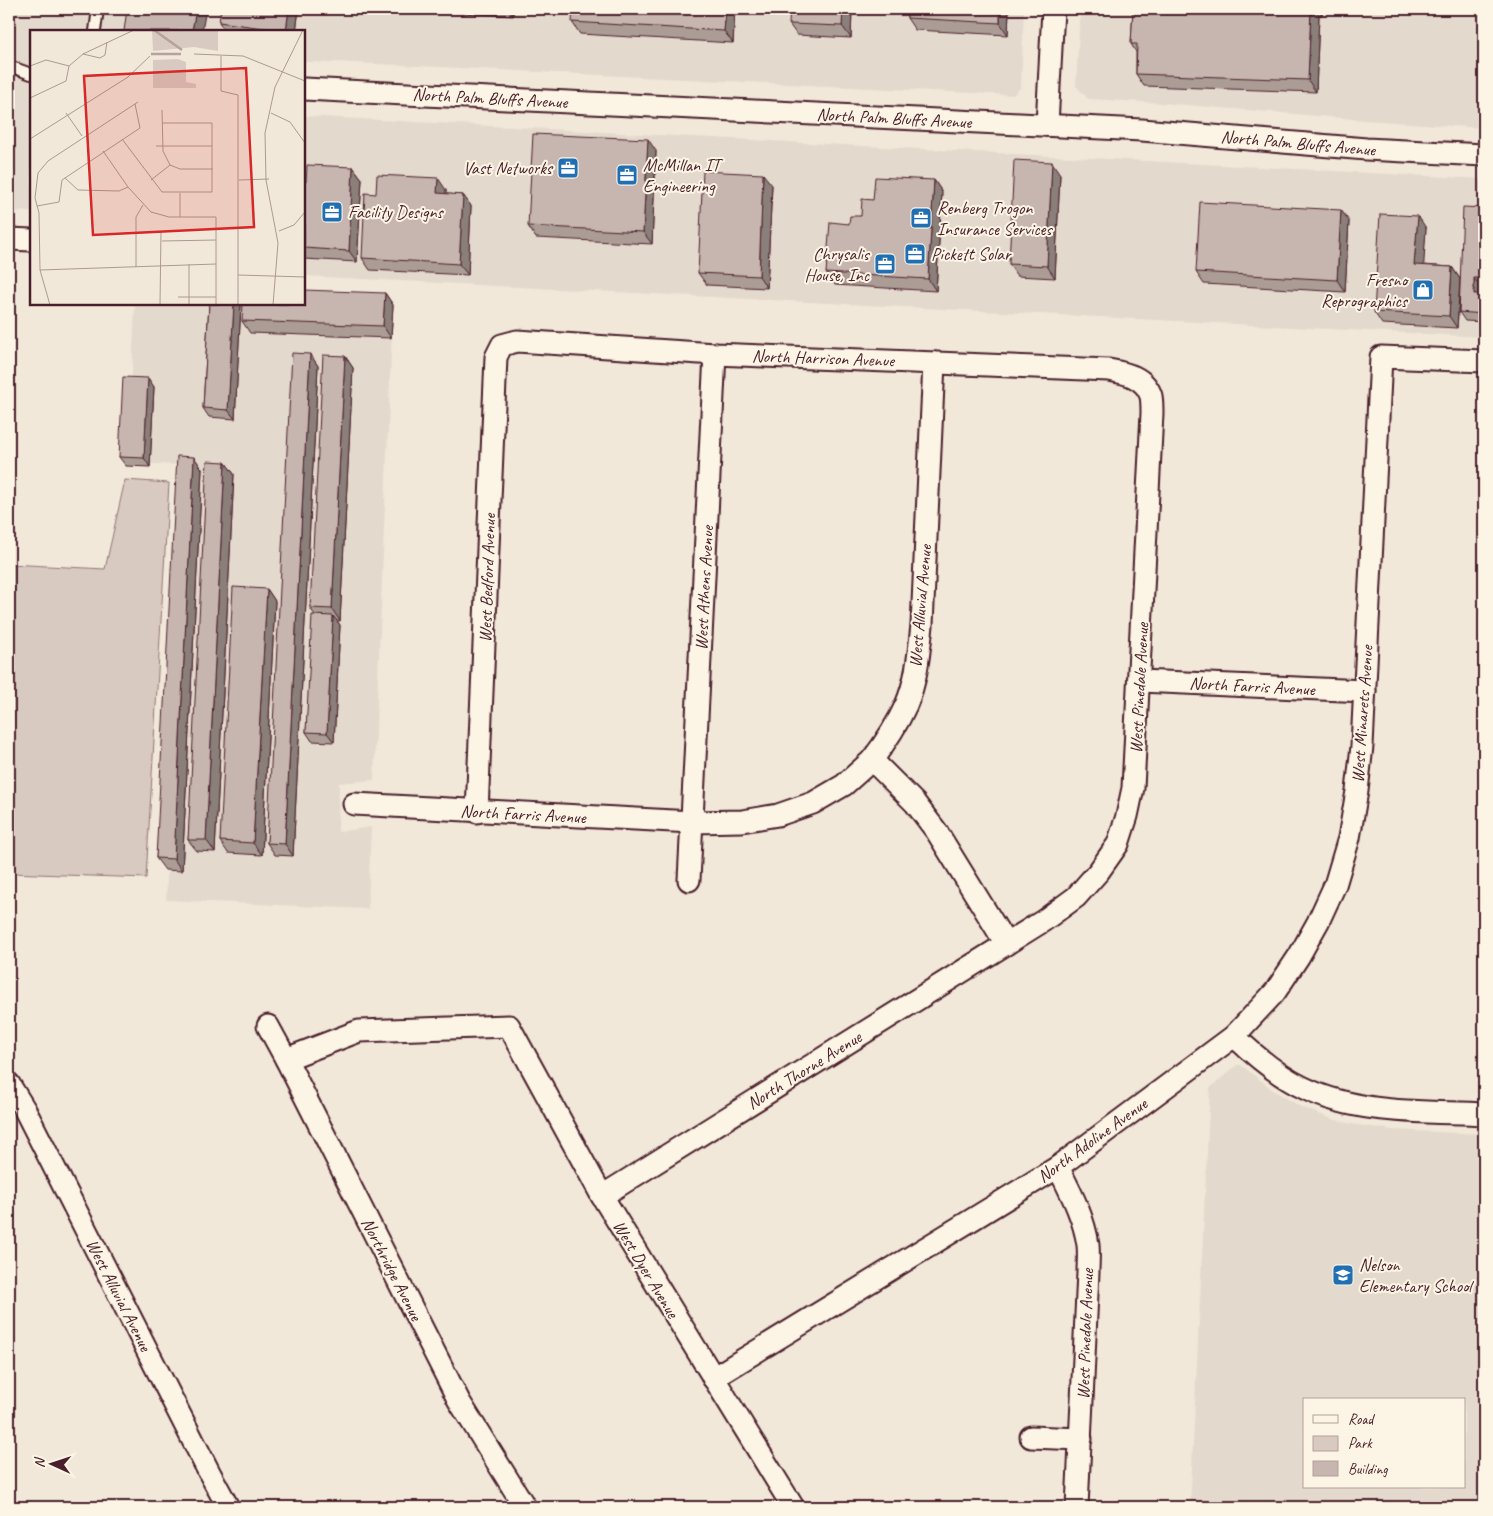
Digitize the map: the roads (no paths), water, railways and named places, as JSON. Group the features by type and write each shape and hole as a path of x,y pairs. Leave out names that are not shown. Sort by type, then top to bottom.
{"street":[{"path":"1047,125 1053,9"},
{"name":"North Palm Bluffs Avenue","path":"305,89 1142,130 1366,149 1484,155"},
{"path":"9,239 30,240"},
{"name":"North Harrison Avenue","path":"502,345 517,341 715,354 1109,370 1128,373 1142,381"},
{"name":"West Bedford Avenue","path":"477,812 496,357 502,345"},
{"name":"West Athens Avenue","path":"692,822 715,354"},
{"name":"West Minarets Avenue","path":"1234,1036 1275,992 1299,956 1318,922 1335,885 1349,838 1362,746 1381,357 1484,361"},
{"name":"West Alluvial Avenue","path":"872,760 891,733 907,703 918,664 922,626 934,363"},
{"name":"West Pinedale Avenue","path":"1006,944 1043,921 1076,897 1099,871 1118,844 1127,816 1133,788 1140,681 1152,413 1150,395 1142,381"},
{"name":"North Farris Avenue","path":"1140,681 1365,691"},
{"path":"872,760 915,803 937,832 1006,944"},
{"name":"North Farris Avenue","path":"354,804 692,822 742,821 778,815 813,803 844,785 872,760"},
{"path":"689,880 692,822"},
{"name":"North Thorne Avenue","path":"602,1196 1006,944"},
{"name":"Northridge Avenue","path":"268,1026 459,1401 525,1507"},
{"name":"West Dyer Avenue","path":"286,1059 359,1031 509,1026 602,1196 793,1507"},
{"path":"1234,1036 1268,1065 1303,1088 1347,1104 1377,1108 1484,1114"},
{"name":"North Adoline Avenue","path":"713,1378 1058,1167 1234,1036"},
{"name":"West Alluvial Avenue","path":"9,1084 25,1110 228,1507"},
{"name":"West Pinedale Avenue","path":"1058,1167 1082,1219 1088,1245 1077,1507"},
{"path":"1031,1438 1081,1439"}],"lane":[{"path":"95,30 98,9"},
{"path":"9,66 30,74"}],"place":[{"name":"Vast Networks","path":"568,168"},
{"name":"McMillan IT Engineering","path":"627,175"},
{"name":"Facility Designs","path":"332,212"},
{"name":"Renberg Trogon Insurance Services","path":"921,218"},
{"name":"Pickett Solar","path":"915,254"},
{"name":"Chrysalis House, Inc","path":"885,264"},
{"name":"Fresno Reprographics","path":"1423,290"},
{"name":"Nelson Elementary School","path":"1343,1275"}]}
